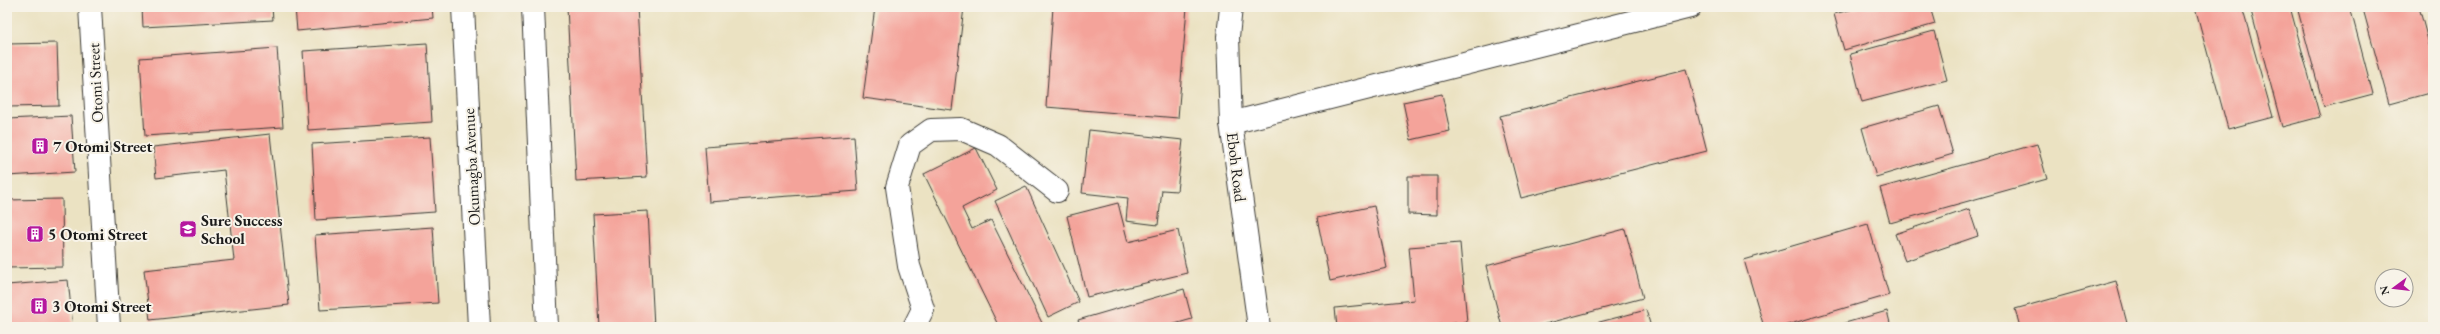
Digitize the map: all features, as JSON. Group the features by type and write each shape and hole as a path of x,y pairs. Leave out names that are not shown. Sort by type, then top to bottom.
{"street":[{"name":"Otomi Street","path":"90,7 109,327"},
{"name":"Okumagba Avenue","path":"463,7 478,327"},
{"path":"533,7 547,327"},
{"name":"Eboh Road","path":"1231,7 1228,37 1231,123 1259,327"},
{"path":"1231,123 1690,7"},
{"path":"914,327 923,309 909,266 898,187 910,145 931,130 961,129 998,145 1057,191"}],"building":[{"path":"142,7 272,7 273,20 143,27"},
{"path":"295,7 432,7 433,18 297,31"},
{"path":"567,7 637,7 647,177 576,181"},
{"path":"875,7 964,7 952,110 863,98"},
{"path":"1053,7 1187,7 1178,118 1046,107"},
{"path":"1861,7 1930,7 1935,24 1844,50 1834,14"},
{"path":"2195,7 2242,7 2273,117 2228,129"},
{"path":"2250,7 2290,7 2320,117 2282,127"},
{"path":"2297,7 2350,7 2373,94 2324,107"},
{"path":"2371,7 2419,7 2433,59 2433,92 2389,104 2363,9"},
{"path":"1934,31 1947,80 1862,102 1850,54"},
{"path":"57,43 59,106 7,107 7,44"},
{"path":"427,43 432,122 308,130 303,51"},
{"path":"277,48 283,127 145,136 140,58"},
{"path":"1686,69 1707,151 1521,198 1500,116"},
{"path":"1442,94 1450,131 1411,140 1403,102"},
{"path":"1939,106 1953,154 1876,177 1862,128"},
{"name":"7 Otomi Street","path":"71,116 75,172 7,176 7,119"},
{"path":"1089,130 1183,140 1177,191 1162,190 1158,225 1126,221 1128,198 1082,193"},
{"path":"270,134 289,305 150,320 144,270 234,260 224,170 156,178 153,147"},
{"path":"854,136 858,191 709,202 705,147"},
{"path":"430,137 435,212 316,220 312,144"},
{"path":"2037,144 2047,179 1890,223 1880,188"},
{"path":"976,148 997,190 962,208 972,229 991,220 1044,327 999,327 924,174"},
{"path":"1408,176 1437,176 1437,215 1408,214"},
{"path":"1026,186 1079,302 1048,317 995,201"},
{"name":"5 Otomi Street","path":"62,199 63,267 7,268 7,200"},
{"path":"1118,203 1128,242 1178,230 1187,273 1087,297 1067,216"},
{"path":"1374,206 1387,268 1330,281 1317,218"},
{"path":"1969,209 1978,236 1905,261 1895,234"},
{"path":"648,211 654,327 599,327 593,214"},
{"path":"1868,224 1889,295 1780,327 1764,327 1744,260"},
{"path":"433,227 438,303 320,310 315,235"},
{"path":"1625,229 1643,298 1534,327 1502,327 1486,266"},
{"path":"1460,243 1467,322 1411,327 1337,327 1335,308 1414,300 1409,247"},
{"name":"3 Otomi Street","path":"68,280 73,327 7,327 7,285"},
{"path":"2116,281 2128,327 2020,327 2015,309"},
{"path":"1184,289 1192,319 1164,327 1081,327 1078,320"},
{"path":"1646,310 1651,327 1584,327 1584,326"},
{"path":"1887,311 1891,327 1831,327"}],"place":[{"name":"7 Otomi Street","path":"40,146"},
{"name":"Sure Success School","path":"188,229"},
{"name":"5 Otomi Street","path":"35,234"},
{"name":"3 Otomi Street","path":"39,306"}]}
